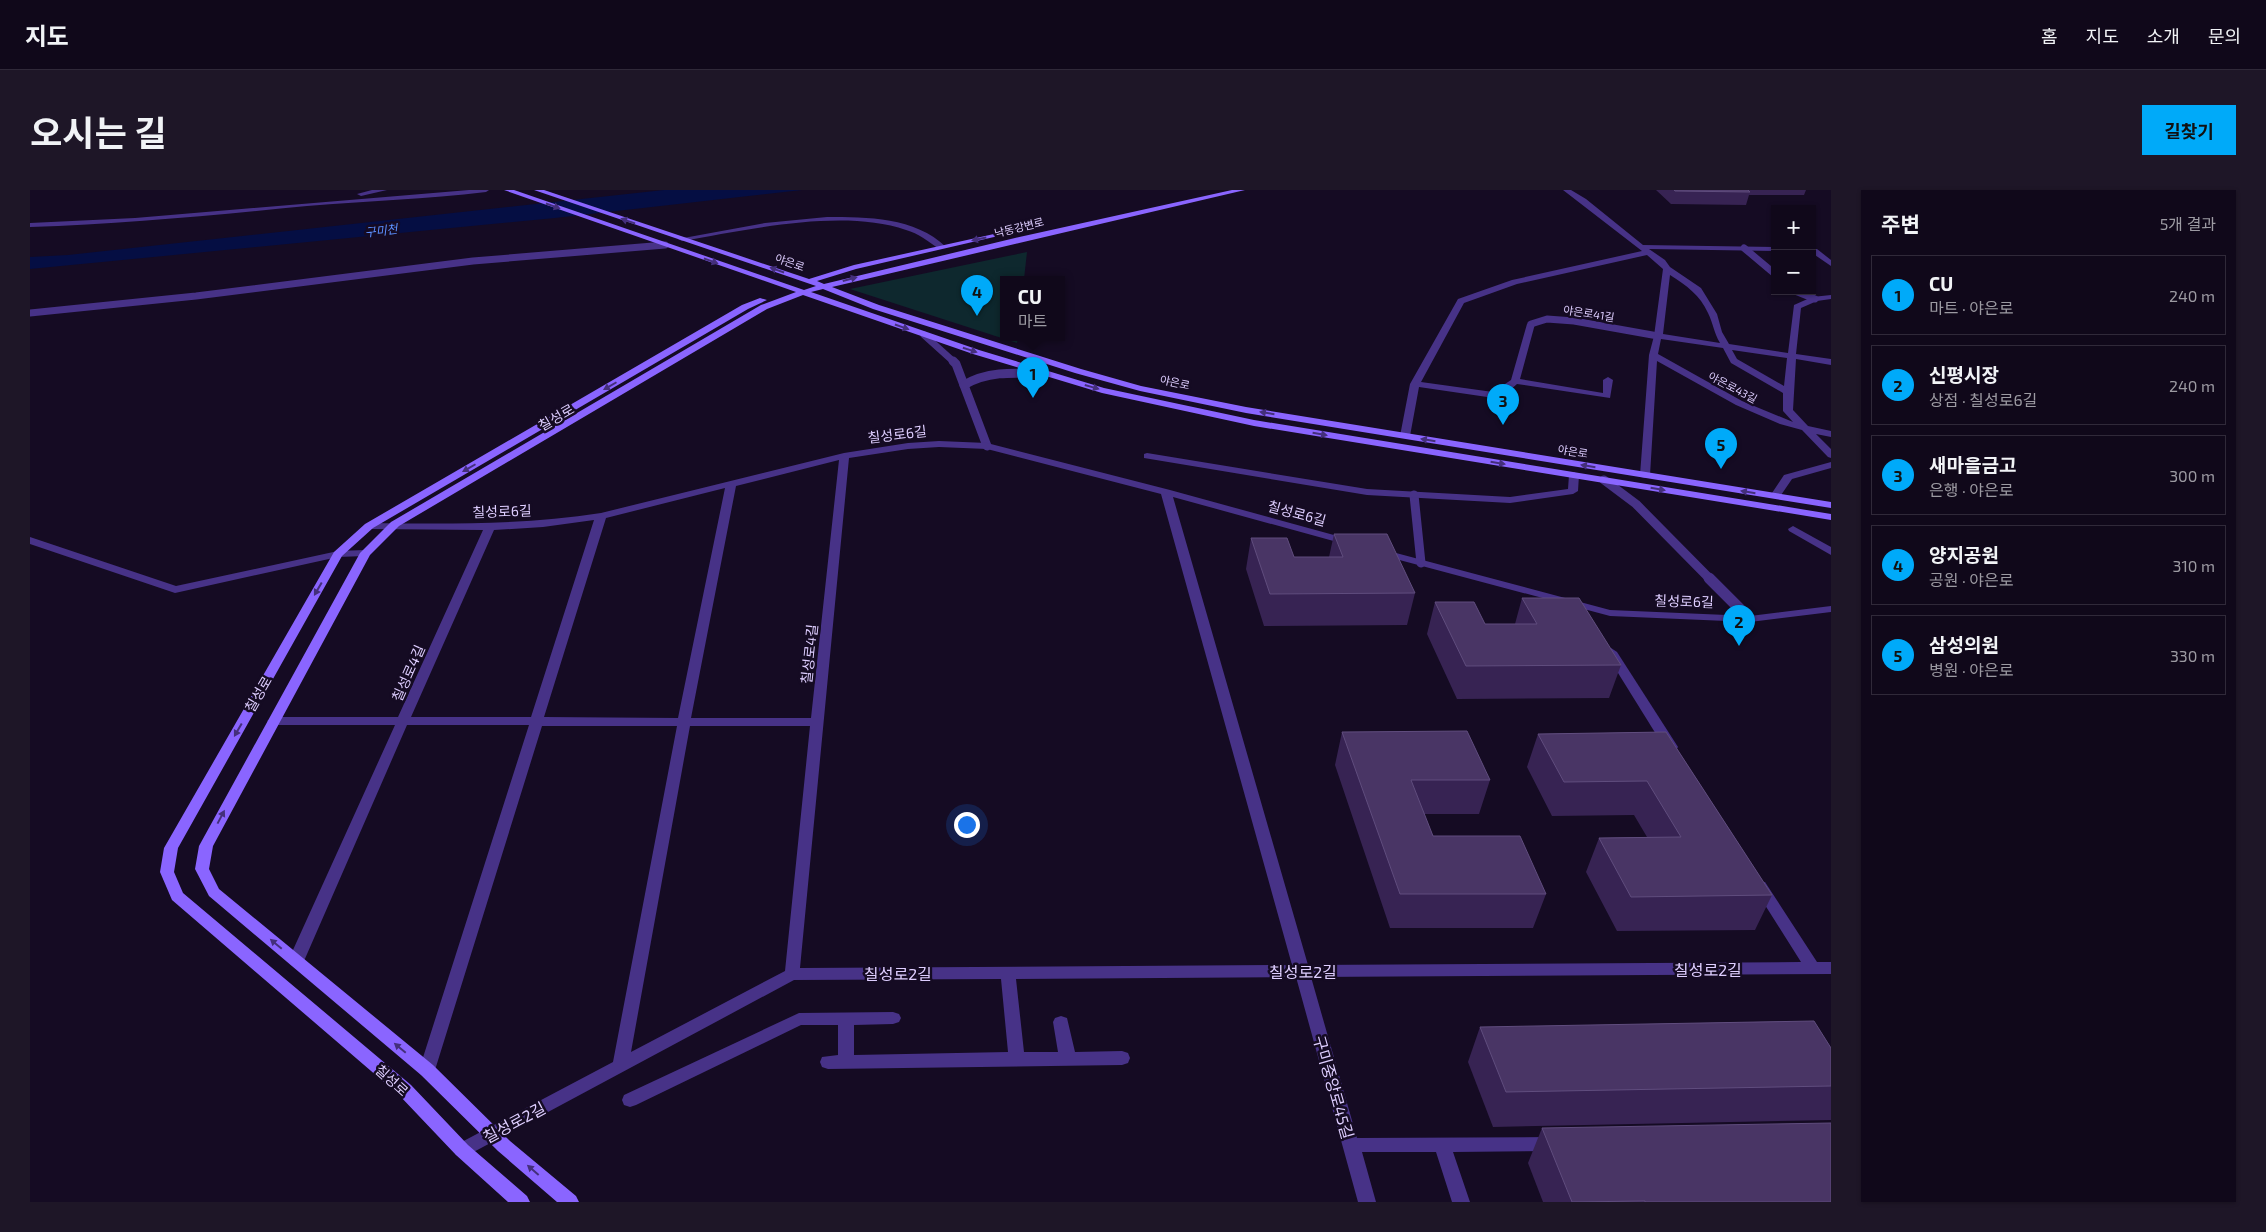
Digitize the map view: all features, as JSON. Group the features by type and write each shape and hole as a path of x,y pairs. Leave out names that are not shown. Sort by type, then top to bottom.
{"street":[{"path":"312,204 384,190"},
{"path":"30,225 54,225 312,204 415,198 486,190"},
{"name":"야은로","path":"507,190 924,335 1046,374 1173,407 1254,423 1831,517"},
{"name":"야은로","path":"537,190 823,286 876,307 1078,371 1140,388 1246,410 1831,505"},
{"name":"낙동강변로","path":"796,289 854,267 1215,190"},
{"name":"낙동강변로","path":"796,289 823,286 1038,234 1242,190"},
{"path":"1566,190 1698,290 1713,314 1724,345 1734,361 1788,392"},
{"path":"678,238 782,223 857,220 890,223 910,229 942,247"},
{"path":"1405,436 1415,384 1461,301 1515,282 1645,249 1771,249"},
{"path":"1816,251 1831,251"},
{"path":"1816,253 1831,264"},
{"path":"1645,475 1653,356 1658,336 1665,266"},
{"name":"칠성로","path":"521,1202 462,1150 404,1090 177,896 167,872 171,848 338,554 369,526 744,308 796,289"},
{"name":"칠성로","path":"570,1202 492,1134 426,1070 214,892 202,869 206,846 365,553 393,526 796,289"},
{"path":"1831,297 1815,299 1797,307 1788,392 1788,411 1831,455"},
{"name":"야은로41길","path":"1515,381 1531,324"},
{"path":"1658,336 1831,362"},
{"name":"야은로43길","path":"1653,356 1751,410 1806,430"},
{"path":"1415,384 1494,395 1506,390 1515,381 1607,396 1608,380"},
{"path":"1806,430 1831,434"},
{"name":"칠성로6길","path":"369,526 489,528 529,526 601,516 731,482 844,456 908,446 987,446 1166,492 1354,544"},
{"name":"칠성로4길","path":"273,721 817,722 844,456"},
{"name":"야은로","path":"1147,456 1367,492 1510,500 1573,491 1574,475"},
{"path":"1775,496 1788,477 1831,465"},
{"path":"620,1066 731,482"},
{"name":"구미중앙로45길","path":"1166,492 1367,1202"},
{"path":"426,1070 601,516"},
{"name":"칠성로4길","path":"403,721 489,528"},
{"path":"1793,529 1831,552"},
{"path":"30,540 175,590 338,554 365,553"},
{"name":"칠성로6길","path":"1374,549 1610,613 1750,618 1831,609"},
{"path":"1581,606 1592,623"},
{"path":"1603,640 1678,757"},
{"path":"296,961 403,721"},
{"path":"792,974 817,722"},
{"path":"1754,875 1813,968"},
{"name":"칠성로2길","path":"462,1150 792,974 1831,968"},
{"path":"1008,973 1017,1060"},
{"path":"630,1100 799,1019 893,1018"},
{"path":"846,1019 846,1062"},
{"path":"1061,1022 1068,1059"},
{"path":"828,1062 1122,1058"},
{"path":"1351,1146 1571,1144"},
{"path":"1442,1145 1461,1202"}],"lane":[{"path":"30,312 218,294 481,260 665,245"},
{"path":"1744,248 1771,271"},
{"path":"1805,295 1815,299"},
{"name":"야은로41길","path":"1531,324 1547,319 1574,321 1658,336"},
{"path":"924,335 945,352 956,364 987,446"},
{"path":"964,385 971,380 998,374 1046,374"},
{"name":"야은로","path":"1604,480 1636,504 1750,618"},
{"path":"1414,495 1421,563"}],"green space":[{"path":"1027,252 1024,276 1000,276 1000,338 850,289"}],"water":[{"name":"구미천","path":"664,190 802,190 555,218 30,269 30,257 68,255"}],"building":[{"path":"1748,190 1750,192 1675,191"},
{"path":"1334,534 1387,534 1415,593 1270,594 1251,538 1287,538 1294,557 1343,557"},
{"path":"1522,598 1579,598 1621,665 1466,666 1435,602 1474,602 1485,624 1537,624"},
{"path":"1467,731 1490,780 1411,780 1433,836 1520,836 1546,894 1400,894 1342,732"},
{"path":"1666,732 1772,895 1631,897 1599,838 1681,837 1647,781 1564,782 1538,734"},
{"path":"1814,1021 1831,1048 1831,1086 1506,1092 1480,1027"},
{"path":"1831,1123 1831,1202 1572,1202 1542,1128"}],"place":[{"name":"양지공원","path":"977,316"},
{"name":"CU","path":"1033,398"},
{"name":"새마을금고","path":"1503,425"},
{"name":"삼성의원","path":"1721,469"},
{"name":"신평시장","path":"1739,646"}]}
